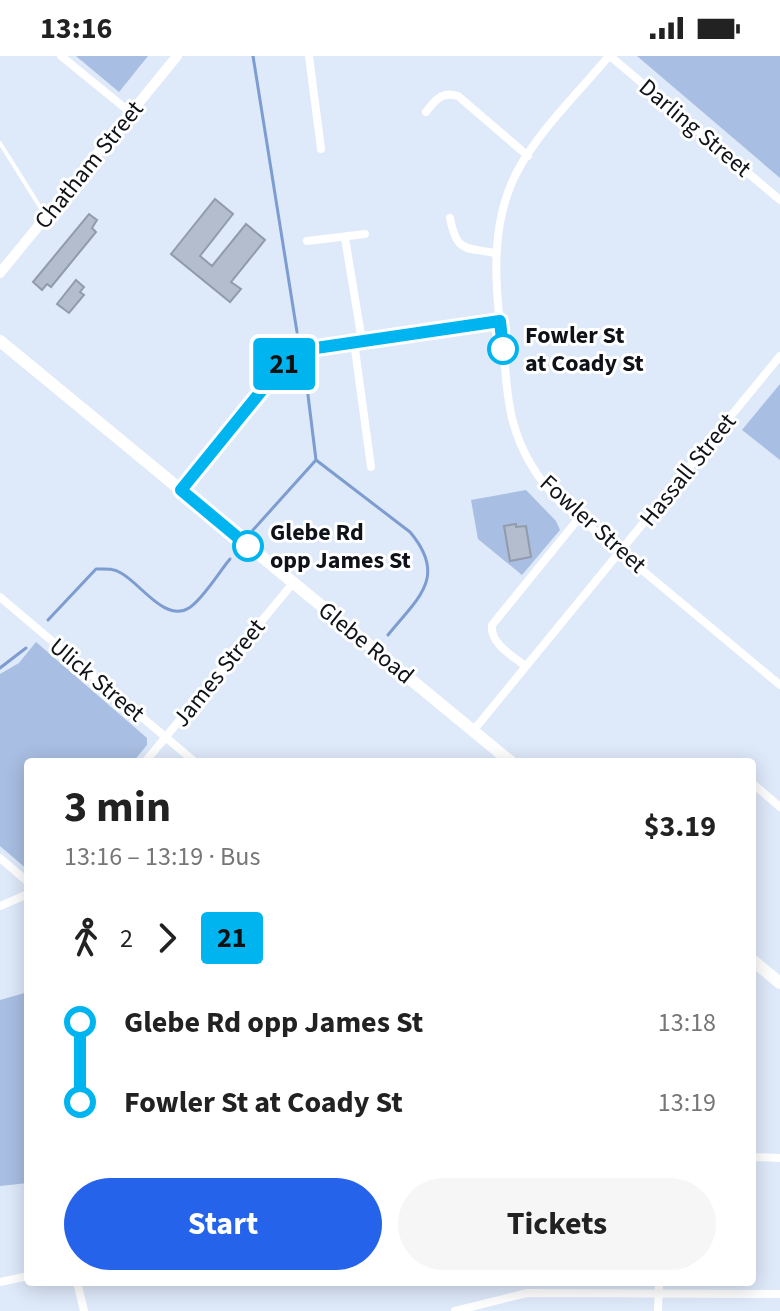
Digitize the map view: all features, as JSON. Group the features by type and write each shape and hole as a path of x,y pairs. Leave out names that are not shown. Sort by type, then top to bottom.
{"main road":[{"name":"Glebe Road","path":"0,341 506,758"},
{"path":"756,963 780,983"}],"street":[{"path":"61,56 131,113"},
{"name":"Chatham Street","path":"0,273 177,56"},
{"path":"309,56 321,149"},
{"name":"Fowler Street","path":"610,56 550,125 518,170 502,209 495,253 509,405 518,437 534,471 558,500 780,685"},
{"name":"Darling Street","path":"610,56 780,200"},
{"path":"426,112 438,97 445,94 458,96 528,156"},
{"path":"450,218 453,235 463,247 495,253"},
{"path":"307,241 365,234"},
{"path":"345,238 371,467"},
{"path":"181,490 280,368 306,350 500,321"},
{"name":"Hassall Street","path":"473,731 780,356"},
{"path":"525,666 495,642 491,634 492,625 579,518"},
{"name":"James Street","path":"148,758 293,583"},
{"name":"Ulick Street","path":"0,597 190,758"},
{"path":"756,786 780,807"},
{"path":"0,858 24,879"},
{"path":"0,906 24,896"},
{"path":"756,1157 780,1158"},
{"path":"0,1282 24,1277"},
{"path":"78,1286 84,1311"},
{"path":"658,1311 659,1286"},
{"path":"455,1311 527,1293 780,1294"}],"lane":[{"path":"0,143 46,216"}],"shaded area":[{"path":"76,56 148,56 119,92"},
{"path":"637,56 780,56 780,178"},
{"path":"780,384 780,460 742,430"},
{"path":"526,490 556,521 560,530 522,575 478,539 471,500"},
{"path":"36,642 147,738 147,745 136,758 24,758 24,867 0,846 0,674 19,663"},
{"path":"24,993 24,1183 0,1186 0,1000"}],"building":[{"path":"215,199 233,214 200,256 212,266 246,224 265,240 231,282 241,289 230,302 171,254"},
{"path":"89,214 97,220 92,228 96,232 51,287 47,284 42,290 33,282"},
{"path":"76,280 84,287 80,292 84,295 69,313 57,304"},
{"path":"516,524 516,527 526,526 531,557 510,561 504,526"}],"waterway":[{"path":"253,56 297,332"},
{"path":"305,371 316,460 410,532 427,562 428,575 418,598 388,635"},
{"path":"253,530 316,460"},
{"path":"48,620 96,569 118,571 153,600 171,610 189,608 230,559"},
{"path":"0,668 26,648"}],"bus line":[{"name":"21","path":"248,546 181,490 289,360 316,348 500,321 503,349"}],"place":[{"name":"Fowler St at Coady St","path":"503,349"},
{"name":"Glebe Rd opp James St","path":"248,546"}]}
